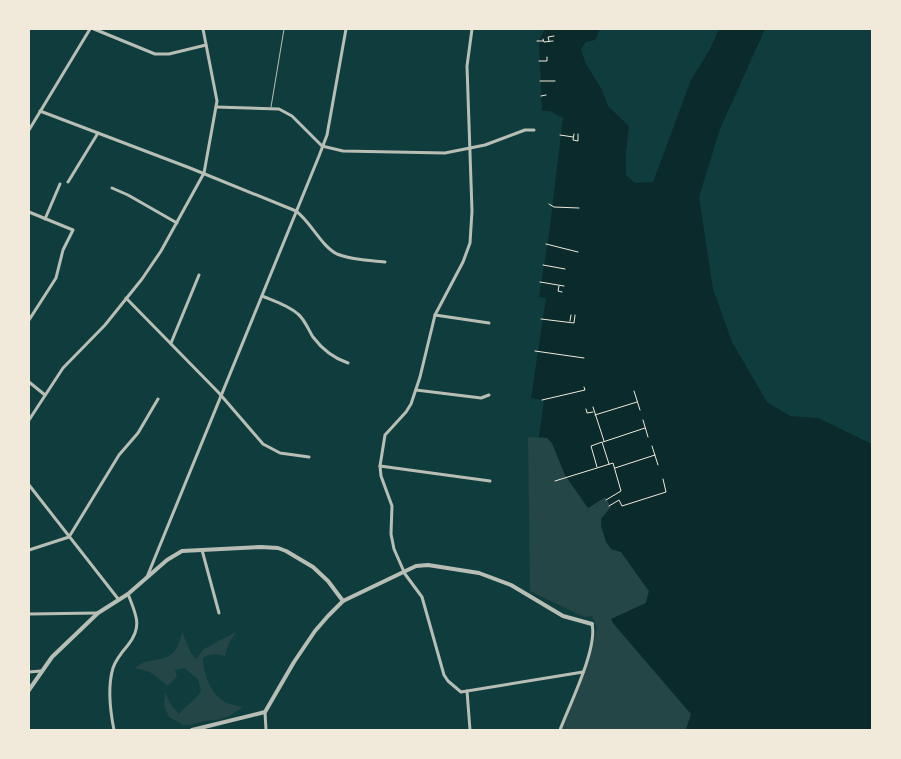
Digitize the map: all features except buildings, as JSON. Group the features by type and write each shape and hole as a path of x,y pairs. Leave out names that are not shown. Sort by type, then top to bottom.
{"street":[{"path":"29,130 90,29"},
{"path":"94,29 155,54 169,54 206,45"},
{"path":"29,420 63,368 105,325 161,252 204,173 216,107 216,96 203,29"},
{"path":"147,578 322,146 328,126 346,29"},
{"path":"472,29 467,66 472,211 470,243 463,262 435,315 416,390 406,412 385,435 380,466 381,476 392,506 392,542 404,571 422,597 444,675 455,688 461,692 583,672"},
{"path":"216,107 279,109 292,116 322,146 343,151 445,153 470,149 523,131 534,130"},
{"path":"40,111 204,173 296,211 305,218 327,246 336,253 385,262"},
{"path":"68,182 98,133"},
{"path":"45,219 60,184"},
{"path":"112,188 128,194 177,223"},
{"path":"29,212 73,230 63,250 56,278 29,320"},
{"path":"171,344 199,275"},
{"path":"262,296 281,303 294,311 304,320 322,347 334,357 348,363"},
{"path":"126,298 222,396 257,437 271,450 290,456 309,457"},
{"path":"435,315 489,323"},
{"path":"29,382 45,395"},
{"path":"416,390 481,398 489,395"},
{"path":"29,550 69,537 120,455 138,433 158,399"},
{"path":"380,466 490,481"},
{"path":"29,485 119,600"},
{"path":"29,690 52,657 98,613 128,594 177,553 201,549 261,548 286,551 313,567 328,581 343,601"},
{"path":"201,549 219,613"},
{"path":"266,730 265,712 285,677 315,631 343,601 404,571 416,566 428,565 479,573 511,585 563,616 592,624 594,637 590,653 560,730"},
{"path":"114,730 110,704 110,686 113,669 120,654 134,637 137,625 136,616 128,594"},
{"path":"29,614 98,613"},
{"path":"29,672 42,671"},
{"path":"467,691 470,730"},
{"path":"192,730 265,712"}],"lane":[{"path":"271,108 284,29"}],"path":[{"path":"549,42 548,37 554,36"},
{"path":"537,41 553,41"},
{"path":"539,61 547,61 547,57"},
{"path":"540,81 555,80"},
{"path":"560,136 574,138 573,140 578,141 578,134"},
{"path":"549,204 579,208"},
{"path":"546,244 578,252"},
{"path":"543,265 565,269"},
{"path":"540,282 564,286"},
{"path":"559,285 558,291 562,292"},
{"path":"570,322 571,315"},
{"path":"541,319 574,323 575,316"},
{"path":"536,351 584,358"},
{"path":"542,400 585,390 584,387"},
{"path":"634,391 640,410"},
{"path":"595,415 637,402"},
{"path":"593,408 609,464"},
{"path":"586,409 587,414 594,411"},
{"path":"643,420 648,437"},
{"path":"597,468 591,446 645,428"},
{"path":"652,446 658,465"},
{"path":"614,468 655,456"},
{"path":"555,481 613,463 621,491 606,500"},
{"path":"609,506 619,500 622,506 666,492 663,479"}],"shaded area":[{"path":"545,29 600,29 595,40 586,42 581,49 585,62 602,90 608,106 629,126 626,175 635,183 653,182 691,80 709,51 719,29 765,29 720,129 699,197 713,289 732,342 767,402 790,416 818,418 872,444 872,730 686,730 691,714 611,619 646,603 649,591 621,552 611,549 606,542 601,519 611,507 605,497 588,508 565,475 552,443 547,438 539,437 544,400 531,398 546,298 539,297 549,234 563,118 550,111 542,111 539,40"},
{"path":"528,437 547,438 552,443 565,475 588,508 606,497 611,507 601,519 611,549 621,552 649,591 646,603 612,619 613,623 691,714 686,730 561,730 590,657 597,628 592,616 584,617 530,591"},
{"path":"182,632 191,653 196,659 204,649 236,632 228,645 225,656 208,655 203,658 203,664 206,677 216,695 227,703 243,707 229,716 190,725 183,725 169,717 164,706 165,692 171,705 179,714 201,691 198,679 184,668 175,670 177,676 168,686 150,672 135,668 142,663 169,656 179,644"}]}
